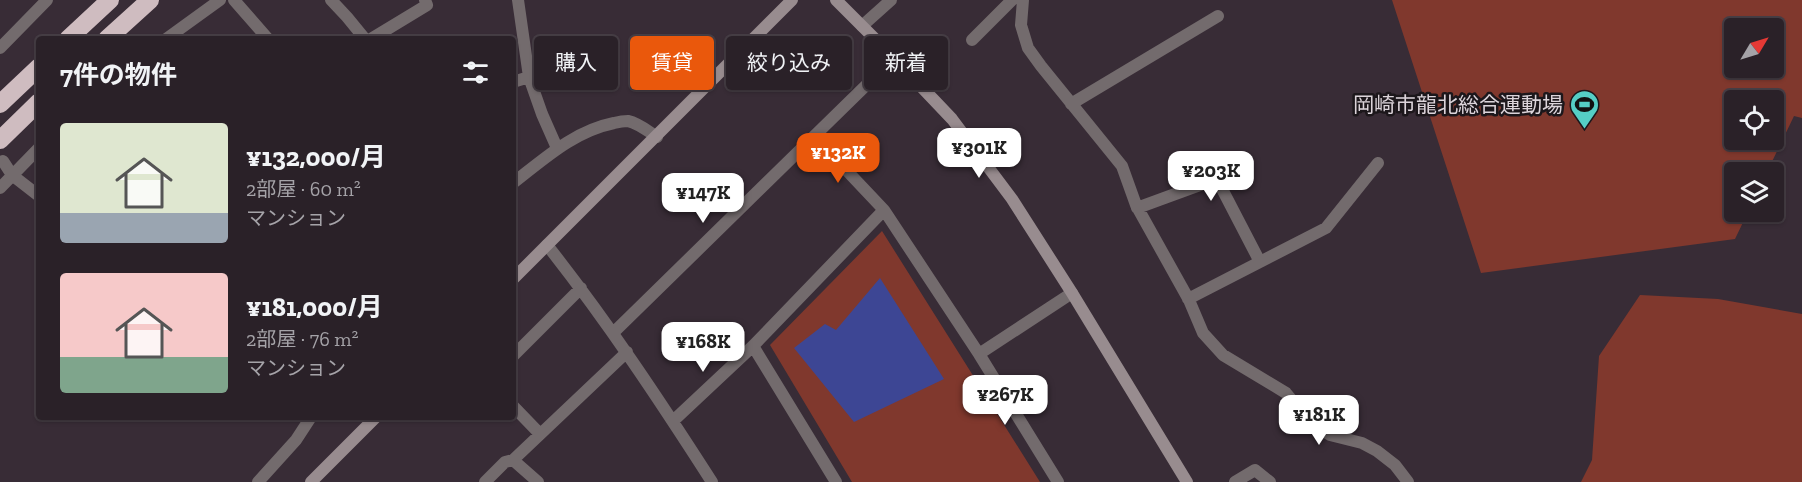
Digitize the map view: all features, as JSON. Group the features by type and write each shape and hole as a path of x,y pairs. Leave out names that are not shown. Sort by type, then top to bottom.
{"highway":[{"path":"71,36 110,0"},
{"path":"110,36 150,0"},
{"path":"0,104 36,70"},
{"path":"0,140 36,105"}],"street":[{"path":"0,48 47,0"},
{"path":"170,36 220,0"},
{"path":"234,0 265,36"},
{"path":"331,0 363,36"},
{"path":"375,36 427,5 425,0"},
{"path":"518,0 529,77 557,148"},
{"path":"516,276 792,0"},
{"path":"836,0 872,36"},
{"path":"862,26 891,0"},
{"path":"972,40 1012,0"},
{"path":"1023,0 1021,25 1028,48 1122,165 1137,208 1188,299 1203,333 1222,355 1286,393 1311,423 1330,435 1362,443 1377,451 1395,465 1408,482"},
{"path":"1071,104 1218,16"},
{"path":"516,81 529,77"},
{"path":"613,333 864,88"},
{"path":"924,90 952,119 1012,199 1072,292 1187,482"},
{"path":"516,181 557,148 582,133 601,126 627,121 644,128 657,137"},
{"path":"814,137 884,210 1058,482"},
{"path":"0,188 36,150"},
{"path":"3,161 12,175 36,194"},
{"path":"1188,299 1326,228 1378,163"},
{"path":"1137,208 1208,182 1220,185 1260,262"},
{"path":"673,421 753,346 884,210"},
{"path":"547,245 627,352 712,482"},
{"path":"516,353 581,288"},
{"path":"978,354 1072,292"},
{"path":"753,346 836,482"},
{"path":"485,482 505,462 513,460 627,352"},
{"path":"516,409 540,434"},
{"path":"258,482 296,440 309,420"},
{"path":"310,482 373,420"},
{"path":"513,460 538,482"},
{"path":"1235,482 1255,470 1270,482"}],"shaded area":[{"name":"岡崎市龍北総合運動場","path":"1392,0 1802,0 1802,118 1794,116 1784,137 1784,90 1724,90 1724,150 1778,150 1772,162 1724,162 1724,222 1743,222 1735,239 1481,273"},
{"path":"882,231 1040,482 852,482 770,345"},
{"path":"880,278 944,379 854,422 794,348 825,324 836,330"},
{"path":"1640,295 1718,299 1802,314 1802,482 1581,482 1592,460 1599,356"}],"place":[{"name":"岡崎市龍北総合運動場","path":"1584,130"}]}
